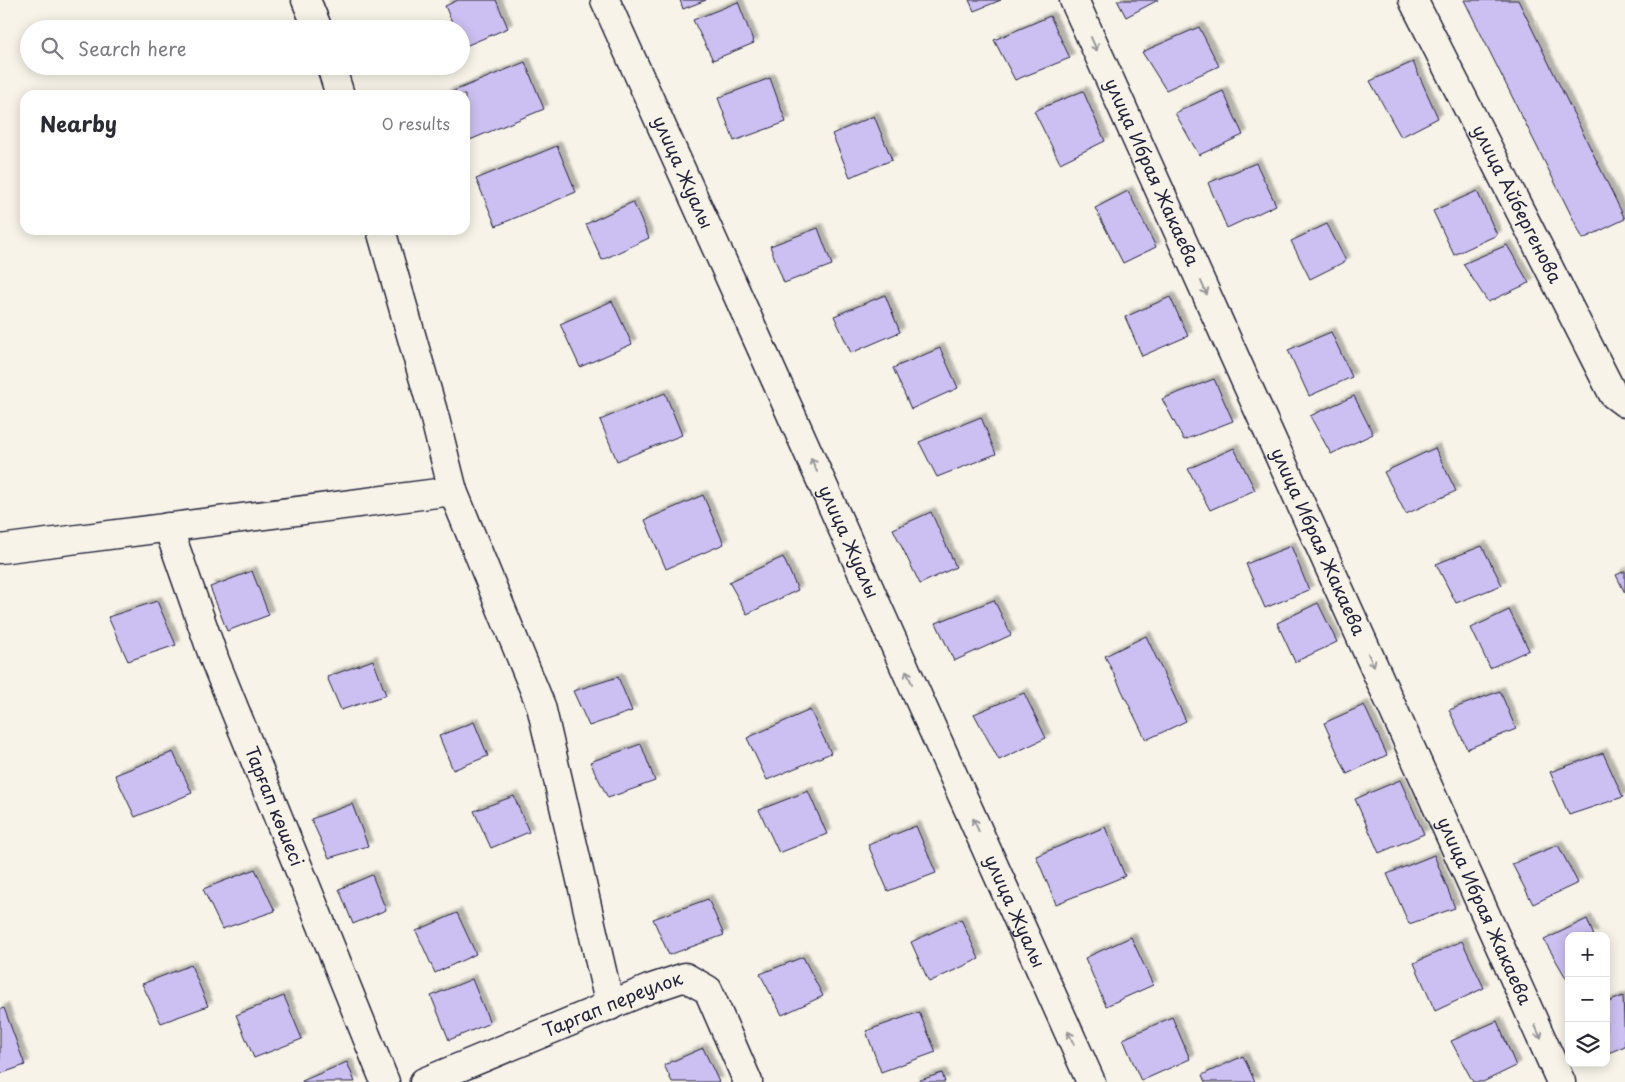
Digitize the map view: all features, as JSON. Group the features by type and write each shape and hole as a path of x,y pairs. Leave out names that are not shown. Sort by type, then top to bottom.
{"street":[{"path":"306,0 314,20"},
{"name":"улица Жуалы","path":"605,0 1091,1082"},
{"name":"улица Ибрая Жакаева","path":"1074,0 1561,1082"},
{"name":"улица Айбергенова","path":"1413,0 1613,394 1625,403"},
{"path":"334,75 338,90"},
{"path":"381,235 434,415 453,490 541,706 610,1006"},
{"path":"0,549 453,490"},
{"name":"Тарғап көшесі","path":"168,527 215,662 385,1082"},
{"name":"Таргап переулок","path":"424,1082 684,977 708,990 748,1082"}],"building":[{"path":"458,0 496,0 508,28 470,44 470,20 451,20 445,6"},
{"path":"680,0 706,0 683,9"},
{"path":"969,0 1001,0 974,11"},
{"path":"1117,0 1158,0 1126,17"},
{"path":"1464,0 1518,0 1625,219 1583,239"},
{"path":"738,2 754,43 713,60 693,20"},
{"path":"1050,16 1070,58 1015,80 994,40"},
{"path":"1199,27 1219,66 1166,90 1142,52"},
{"path":"525,62 544,109 470,140 470,90 456,90"},
{"path":"1413,62 1438,118 1401,137 1370,81"},
{"path":"770,78 786,122 734,141 718,98"},
{"path":"1083,91 1105,141 1060,163 1034,111"},
{"path":"1223,91 1243,135 1199,155 1175,113"},
{"path":"874,116 892,160 850,177 832,134"},
{"path":"557,146 576,192 496,226 476,179"},
{"path":"1256,163 1276,205 1227,228 1208,183"},
{"path":"1128,191 1156,247 1123,263 1095,208"},
{"path":"1477,191 1497,235 1454,255 1433,211"},
{"path":"633,202 649,238 602,260 586,224"},
{"path":"1327,224 1346,261 1310,279 1291,241"},
{"path":"818,228 832,265 784,283 770,246"},
{"path":"1507,245 1529,283 1488,302 1463,264"},
{"path":"885,295 900,332 851,353 834,316"},
{"path":"1170,297 1188,336 1142,356 1125,317"},
{"path":"612,301 632,344 580,367 560,324"},
{"path":"1331,332 1352,377 1309,396 1288,350"},
{"path":"940,348 958,388 911,409 893,368"},
{"path":"1214,379 1233,421 1184,440 1162,399"},
{"path":"665,393 682,435 617,461 600,420"},
{"path":"1354,396 1373,434 1331,454 1310,416"},
{"path":"981,417 996,454 937,477 919,442"},
{"path":"1234,448 1255,490 1210,510 1188,469"},
{"path":"1435,448 1456,491 1406,514 1384,472"},
{"path":"703,495 724,544 666,569 645,520"},
{"path":"931,512 956,567 920,584 893,529"},
{"path":"1291,546 1309,590 1265,608 1246,564"},
{"path":"1482,546 1502,585 1456,603 1436,564"},
{"path":"783,557 798,590 747,614 729,582"},
{"path":"252,571 269,615 227,631 210,587"},
{"path":"1625,571 1625,593 1616,575"},
{"path":"994,600 1011,635 954,661 936,623"},
{"path":"157,601 176,645 128,661 108,617"},
{"path":"1318,603 1337,642 1295,662 1277,623"},
{"path":"1509,610 1529,650 1490,668 1471,628"},
{"path":"1146,636 1186,721 1146,740 1105,656"},
{"path":"373,660 386,695 341,710 327,677"},
{"path":"618,677 632,711 589,726 573,691"},
{"path":"1500,691 1516,729 1467,749 1449,710"},
{"path":"1024,693 1046,738 999,760 974,714"},
{"path":"1364,705 1387,755 1347,774 1324,723"},
{"path":"810,710 831,753 767,780 747,738"},
{"path":"474,722 488,756 453,770 439,736"},
{"path":"641,744 655,781 608,798 590,762"},
{"path":"173,752 192,793 135,817 115,775"},
{"path":"1603,753 1623,797 1569,815 1550,772"},
{"path":"1400,780 1424,834 1379,853 1355,799"},
{"path":"808,791 827,834 779,853 759,810"},
{"path":"514,796 529,832 491,848 474,811"},
{"path":"352,804 368,846 329,858 311,819"},
{"path":"916,826 936,873 888,891 868,845"},
{"path":"1105,827 1125,876 1056,904 1036,856"},
{"path":"1558,845 1578,883 1533,904 1512,864"},
{"path":"1434,855 1455,908 1409,924 1387,874"},
{"path":"255,869 275,911 222,929 203,889"},
{"path":"372,875 386,910 353,924 339,889"},
{"path":"708,899 724,935 669,955 653,919"},
{"path":"457,913 476,954 435,973 416,931"},
{"path":"961,919 979,959 929,982 911,942"},
{"path":"1587,919 1592,932 1565,932 1565,976 1544,940"},
{"path":"1131,937 1153,985 1106,1006 1085,958"},
{"path":"1462,941 1484,988 1435,1011 1414,963"},
{"path":"803,957 823,996 782,1015 760,974"},
{"path":"191,965 208,1006 161,1023 142,984"},
{"path":"472,979 490,1023 449,1040 431,996"},
{"path":"284,996 302,1039 254,1058 236,1015"},
{"path":"1623,996 1625,1046 1610,1052 1610,1022 1610,1001"},
{"path":"4,1008 25,1065 0,1074 0,1009"},
{"path":"919,1012 936,1052 881,1072 866,1031"},
{"path":"1172,1017 1190,1059 1141,1081 1123,1039"},
{"path":"1497,1021 1516,1066 1483,1082 1473,1082 1451,1041"},
{"path":"703,1048 719,1082 672,1082 664,1065"},
{"path":"1243,1056 1255,1082 1205,1082 1202,1075"},
{"path":"347,1062 355,1082 302,1082 302,1081"},
{"path":"942,1073 945,1082 914,1082"}]}
